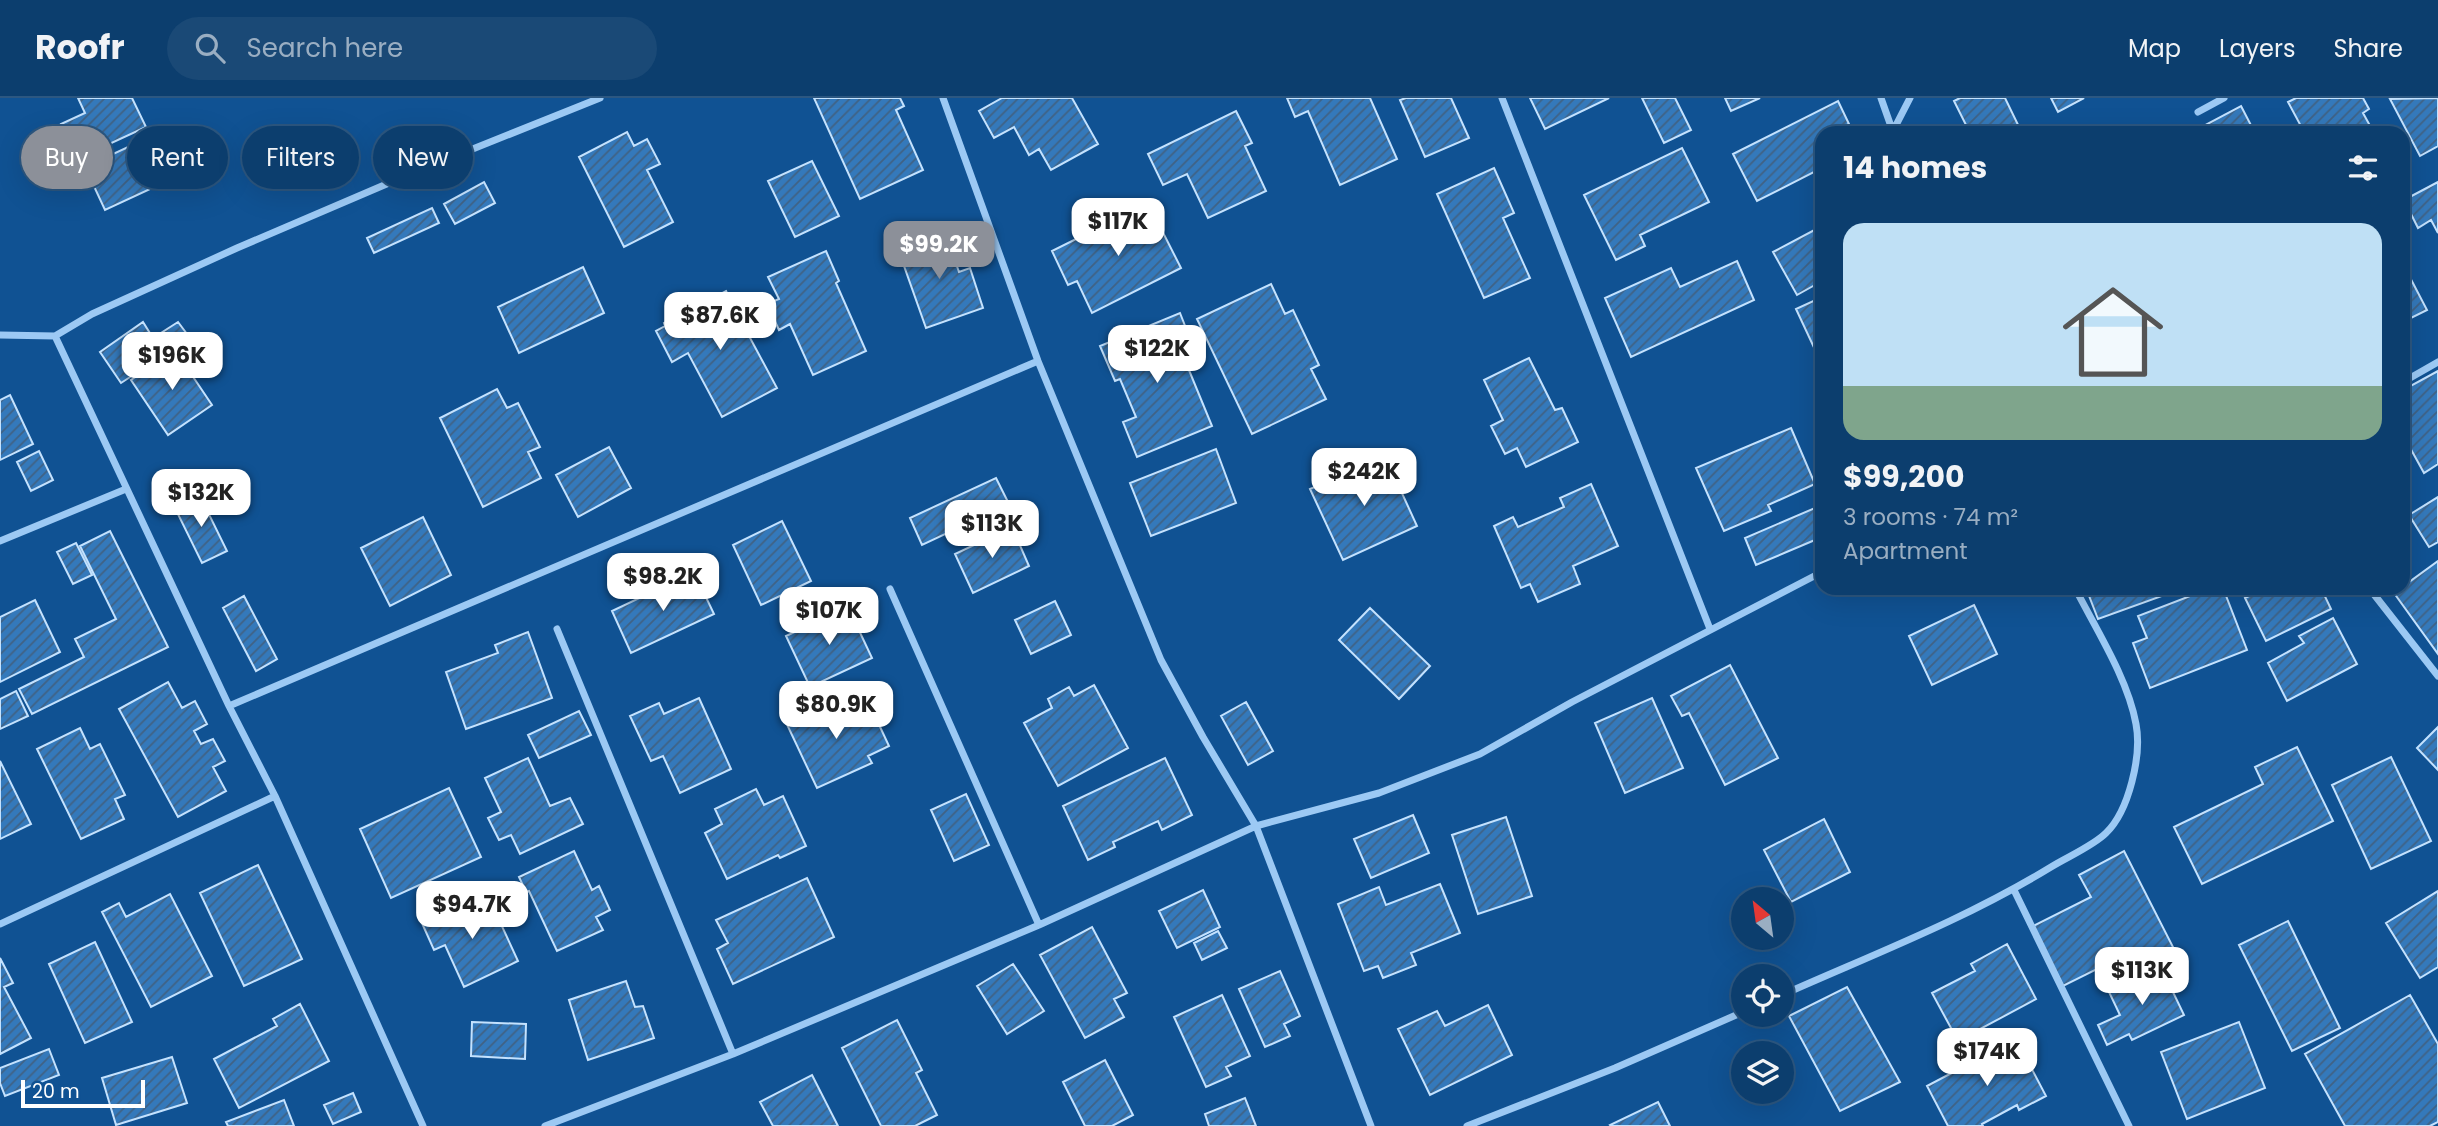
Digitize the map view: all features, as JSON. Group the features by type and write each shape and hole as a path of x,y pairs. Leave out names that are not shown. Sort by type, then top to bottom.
{"street":[{"path":"576,98 579,107"},
{"path":"0,335 55,336 92,314 237,248 403,177 600,98"},
{"path":"943,98 1038,361 1161,660 1256,827 1371,1126"},
{"path":"1503,98 1710,629"},
{"path":"1881,98 1891,126"},
{"path":"1896,126 1910,98"},
{"path":"2198,112 2224,98"},
{"path":"55,336 125,489 275,796 424,1126"},
{"path":"229,706 1038,361"},
{"path":"2410,378 2438,362"},
{"path":"0,541 125,489"},
{"path":"545,1126 733,1054 1039,925 1256,827 1379,793 1480,754 1572,702 1815,576"},
{"path":"890,589 1039,925"},
{"path":"1794,990 1949,923 2014,890 2106,834 2125,807 2135,766 2137,726 2129,694 2079,595"},
{"path":"2374,595 2438,676"},
{"path":"557,629 733,1054"},
{"path":"0,924 275,796"},
{"path":"2014,890 2129,1126"},
{"path":"1467,1126 1615,1069 1731,1017"}],"building":[{"path":"78,98 132,98 146,126 127,126 127,136 113,142 113,126 62,126 61,124 85,113"},
{"path":"814,98 900,98 904,106 896,110 923,170 860,199"},
{"path":"1002,98 1072,98 1098,144 1051,170 1039,149 1029,155 1014,127 994,138 979,111"},
{"path":"1287,98 1370,98 1397,159 1340,185 1308,111 1295,117"},
{"path":"1451,98 1469,138 1425,157 1400,100"},
{"path":"1530,98 1609,98 1545,129"},
{"path":"1642,98 1675,98 1691,130 1664,143"},
{"path":"1725,98 1760,98 1731,111"},
{"path":"1960,98 2005,98 2019,126 1966,126 1954,101"},
{"path":"2051,98 2084,98 2058,112"},
{"path":"2296,98 2363,98 2369,109 2363,113 2370,126 2301,126 2288,102"},
{"path":"2438,98 2438,146 2420,156 2410,137 2410,126 2404,126 2390,99"},
{"path":"1838,101 1849,124 1815,126 1815,172 1757,201 1733,154"},
{"path":"2241,106 2251,126 2203,126"},
{"path":"1236,111 1252,143 1245,146 1266,191 1208,218 1187,174 1163,185 1148,154"},
{"path":"627,132 634,146 647,139 660,164 647,170 673,222 624,247 579,157"},
{"path":"127,147 127,189 150,189 105,210 95,189 113,189 113,154"},
{"path":"1682,148 1709,202 1640,235 1645,246 1616,260 1584,195"},
{"path":"812,161 839,216 795,237 768,181"},
{"path":"1494,168 1514,213 1503,218 1530,278 1484,298 1437,194"},
{"path":"484,182 495,203 455,224 444,204"},
{"path":"2438,182 2438,233 2431,220 2418,228 2410,212 2410,197"},
{"path":"1148,203 1181,268 1092,313 1077,281 1068,285 1052,251"},
{"path":"432,208 439,223 374,253 367,238"},
{"path":"1815,230 1815,285 1797,295 1773,252"},
{"path":"945,232 959,272 970,268 983,308 926,328 898,249"},
{"path":"826,251 839,281 836,283 866,351 813,375 790,324 779,330 767,304 779,299 768,277"},
{"path":"1737,261 1754,300 1631,357 1605,298 1671,268 1680,287"},
{"path":"583,267 604,313 519,353 498,307"},
{"path":"2410,277 2427,310 2410,318"},
{"path":"1271,284 1285,314 1293,310 1319,365 1311,369 1326,399 1252,434 1197,319"},
{"path":"726,291 734,308 743,303 758,332 749,336 777,388 722,417 688,353 672,362 656,331 665,326 664,323"},
{"path":"1815,300 1815,350 1796,309"},
{"path":"1180,313 1189,336 1177,341 1212,426 1137,457 1123,422 1136,417 1120,379 1115,381 1100,346"},
{"path":"143,322 153,338 178,322 190,338 121,383 100,352"},
{"path":"175,350 212,405 168,435 131,380"},
{"path":"1529,358 1555,410 1562,408 1578,442 1526,467 1517,448 1505,454 1491,426 1503,420 1484,380"},
{"path":"2438,371 2438,464 2424,473 2410,448 2410,386"},
{"path":"497,389 507,408 518,403 540,447 528,452 541,478 483,507 440,418"},
{"path":"10,395 33,444 0,460 0,400"},
{"path":"1791,428 1815,484 1768,505 1771,511 1724,531 1696,468"},
{"path":"609,447 631,488 578,517 556,475"},
{"path":"1216,449 1236,503 1151,536 1130,483"},
{"path":"39,451 53,480 31,491 17,462"},
{"path":"1385,456 1417,526 1343,560 1310,489"},
{"path":"996,478 1009,504 922,545 910,518"},
{"path":"1591,484 1618,546 1573,566 1580,584 1538,602 1530,584 1521,588 1494,526 1513,517 1518,527 1564,507 1560,498"},
{"path":"199,494 227,551 202,563 174,506"},
{"path":"2438,497 2438,542 2429,547 2410,514"},
{"path":"1815,508 1815,540 1756,565 1745,538"},
{"path":"423,517 451,575 390,606 361,548"},
{"path":"782,521 811,581 761,605 733,545"},
{"path":"1012,527 1029,566 973,593 955,554"},
{"path":"110,531 168,647 32,714 19,689 84,657 75,639 116,619 80,546"},
{"path":"76,543 92,575 73,584 57,552"},
{"path":"2438,561 2438,654 2395,595 2410,595 2410,581"},
{"path":"694,572 714,614 631,653 612,611"},
{"path":"2089,595 2162,596 2098,619"},
{"path":"2193,595 2226,595 2247,650 2150,688 2133,643 2147,638 2138,616"},
{"path":"2251,595 2324,595 2331,609 2266,641 2245,598"},
{"path":"244,596 277,659 256,671 223,608"},
{"path":"35,600 60,652 0,682 0,617"},
{"path":"1055,601 1071,635 1031,654 1015,620"},
{"path":"1974,605 1997,654 1932,685 1909,636"},
{"path":"848,607 872,658 810,687 786,636"},
{"path":"1370,608 1430,666 1399,699 1339,640"},
{"path":"2333,618 2357,664 2287,701 2268,663 2304,643 2299,636"},
{"path":"528,632 552,698 466,729 446,672 498,653 495,645"},
{"path":"1730,665 1778,758 1725,785 1689,713 1682,716 1671,696"},
{"path":"168,682 182,708 195,701 207,724 194,731 201,744 213,739 225,761 213,767 226,791 178,817 119,709"},
{"path":"1094,685 1128,748 1058,786 1024,723 1052,708 1048,699 1069,687 1074,696"},
{"path":"16,691 28,716 0,729 0,699"},
{"path":"699,698 731,769 680,793 663,756 651,761 630,716 659,703 664,714"},
{"path":"1652,698 1683,768 1625,793 1595,723"},
{"path":"867,699 889,746 868,756 872,763 817,788 783,716 807,704 815,722"},
{"path":"1246,702 1273,751 1248,765 1221,716"},
{"path":"579,711 591,735 539,758 528,735"},
{"path":"2438,727 2438,770 2417,748"},
{"path":"80,728 90,749 100,744 125,795 115,799 124,819 81,839 37,749"},
{"path":"2297,747 2333,821 2202,884 2174,827 2263,784 2255,767"},
{"path":"2391,757 2431,841 2371,869 2332,785"},
{"path":"528,758 550,806 570,798 583,824 520,854 511,835 499,840 488,818 501,812 485,778"},
{"path":"1165,758 1192,815 1162,830 1158,821 1113,842 1115,847 1088,860 1063,806"},
{"path":"0,761 31,824 0,839"},
{"path":"449,788 481,857 391,898 360,829"},
{"path":"756,789 764,805 783,796 806,846 780,858 778,855 727,879 705,833 722,824 715,809"},
{"path":"966,794 989,845 954,861 931,810"},
{"path":"1413,815 1429,853 1371,878 1354,839"},
{"path":"1506,817 1532,896 1478,914 1452,835"},
{"path":"1824,819 1850,872 1794,900 1794,887 1783,887 1764,850"},
{"path":"574,851 592,890 599,886 610,910 596,917 603,930 557,951 529,891 526,892 519,877"},
{"path":"2124,851 2175,951 2132,974 2123,956 2063,986 2033,926 2091,897 2079,875"},
{"path":"258,865 302,959 244,986 200,893"},
{"path":"807,878 834,937 733,984 717,949 728,943 716,920"},
{"path":"1440,884 1460,933 1411,953 1416,965 1383,978 1378,966 1364,971 1338,904 1379,887 1386,905"},
{"path":"1203,890 1220,927 1177,948 1159,911"},
{"path":"2438,891 2438,967 2420,978 2386,923"},
{"path":"170,894 212,976 151,1007 102,912 119,903 126,917"},
{"path":"489,898 518,961 464,987 445,945 434,950 421,921 454,906 457,913"},
{"path":"2288,921 2340,1028 2292,1051 2239,945"},
{"path":"1092,927 1127,993 1114,999 1124,1017 1085,1038 1040,955"},
{"path":"1218,931 1227,948 1202,960 1194,943"},
{"path":"95,942 132,1022 85,1043 49,964"},
{"path":"2007,944 2036,999 1958,1041 1932,993 1975,971 1971,964"},
{"path":"0,958 13,983 4,987 31,1038 0,1054"},
{"path":"1013,964 1044,1011 1007,1034 977,986"},
{"path":"2161,967 2184,1015 2132,1040 2129,1034 2107,1045 2098,1025 2120,1015 2109,992"},
{"path":"1280,971 1300,1016 1284,1024 1290,1036 1265,1047 1239,989"},
{"path":"626,981 635,1007 643,1006 654,1038 588,1060 569,1000"},
{"path":"1847,987 1900,1082 1840,1111 1794,1025 1794,1014"},
{"path":"1222,995 1250,1056 1226,1067 1231,1076 1206,1087 1174,1017"},
{"path":"2410,995 2438,1044 2438,1122 2430,1126 2345,1126 2305,1054"},
{"path":"300,1004 329,1061 239,1108 214,1059 277,1026 273,1019"},
{"path":"1488,1005 1512,1055 1430,1095 1398,1029 1437,1011 1445,1026"},
{"path":"897,1020 922,1070 916,1073 937,1115 915,1126 881,1126 842,1048"},
{"path":"472,1022 526,1024 525,1059 471,1056"},
{"path":"2239,1022 2265,1088 2187,1119 2161,1052"},
{"path":"2016,1039 2046,1096 2019,1110 2017,1105 1982,1124 1983,1126 1948,1126 1927,1086"},
{"path":"49,1049 59,1075 5,1096 0,1083 0,1068"},
{"path":"172,1057 187,1103 116,1125 102,1078"},
{"path":"1105,1060 1133,1115 1112,1126 1085,1126 1063,1082"},
{"path":"812,1075 838,1126 773,1126 760,1102"},
{"path":"353,1093 361,1112 333,1124 324,1105"},
{"path":"1245,1098 1256,1126 1209,1126 1205,1114"},
{"path":"284,1100 294,1126 228,1126 226,1122"},
{"path":"1658,1102 1670,1126 1610,1125"}]}
